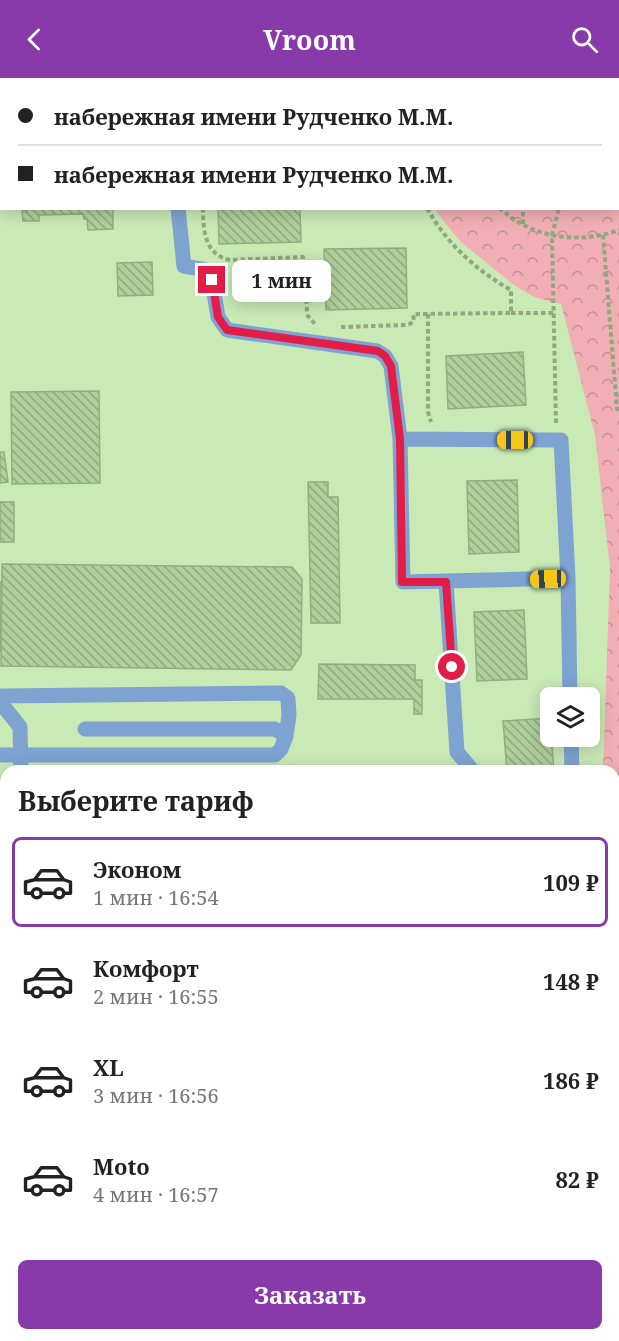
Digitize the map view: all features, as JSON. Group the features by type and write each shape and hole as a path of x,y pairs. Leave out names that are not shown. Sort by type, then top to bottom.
{"street":[{"path":"178,210 184,266 206,270 212,280 218,317 227,330 378,351 385,356 391,366 400,439 402,582 568,578"},
{"path":"400,439 561,440 568,578 570,687"},
{"path":"446,582 457,752 468,765"},
{"path":"0,696 281,693 288,699 290,715 286,736 281,749 275,755 0,755"},
{"path":"0,702 20,727 21,765"},
{"path":"85,729 275,729 286,736"},
{"path":"571,747 572,765"}],"path":[{"path":"203,210 204,231 209,248 223,259 303,257 307,311 312,321 320,327"},
{"path":"427,210 446,238 461,253 478,268 511,290 511,314"},
{"path":"501,210 523,224 552,235 579,238 619,230"},
{"path":"523,210 523,224"},
{"path":"554,425 557,420 552,235 558,210"},
{"path":"603,235 617,409 619,409"},
{"path":"332,327 400,326 411,324 414,320 413,315 428,314 555,313"},
{"path":"428,314 428,412 429,420 435,427"}],"green space":[{"path":"436,210 619,210 619,765 603,765 610,568 595,435 561,304 534,297 514,285 462,243"}],"building":[{"path":"113,210 113,229 88,230 87,219 84,219 83,214 39,215 39,221 23,221 22,211"},
{"path":"218,210 300,210 301,242 219,244"},
{"path":"406,248 407,308 326,310 324,249"},
{"path":"152,262 153,295 118,296 117,263"},
{"path":"523,352 526,405 448,409 446,356"},
{"path":"99,391 100,483 12,484 11,392"},
{"path":"0,452 4,452 8,482 0,483"},
{"path":"517,480 519,552 469,554 467,481"},
{"path":"308,482 328,482 328,497 338,497 340,623 311,623"},
{"path":"0,502 14,502 14,542 0,542"},
{"path":"2,564 292,567 302,579 301,655 291,670 1,666"},
{"path":"0,582 2,582 1,651 0,651"},
{"path":"524,610 527,679 477,681 474,612"},
{"path":"319,664 415,665 415,680 422,680 422,714 414,714 414,699 318,699"},
{"path":"540,719 540,747 552,747 554,765 507,765 503,721"}],"route":[{"path":"212,280 218,317 227,330 378,351 385,356 391,366 400,439 402,582 446,582 452,667"}]}
